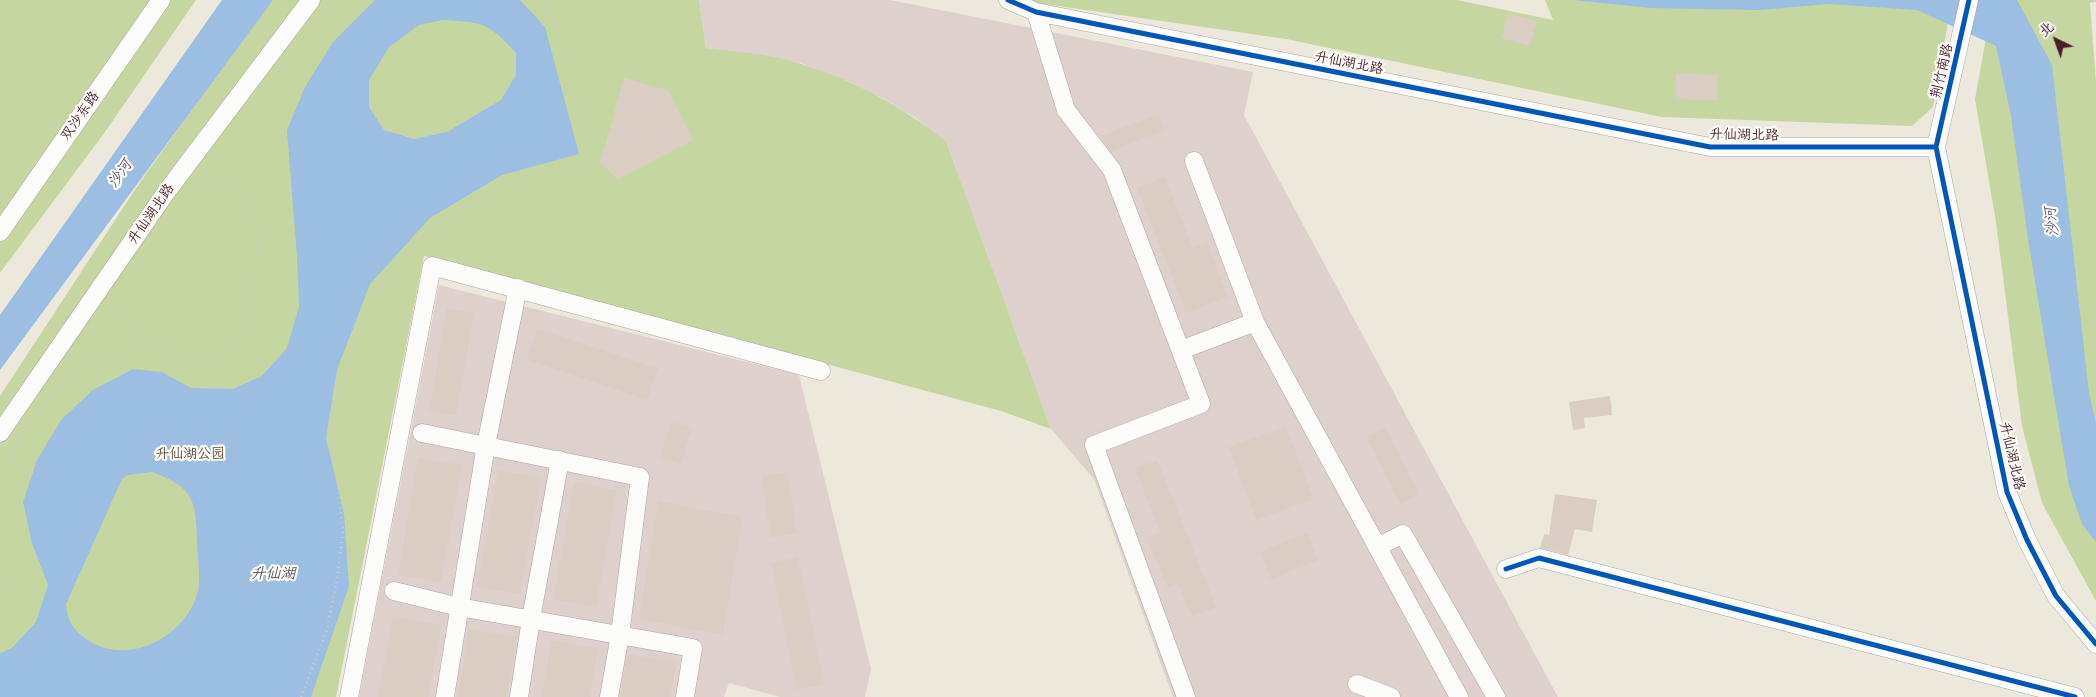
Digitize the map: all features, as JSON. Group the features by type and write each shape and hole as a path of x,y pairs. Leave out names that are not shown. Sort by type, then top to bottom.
{"street":[{"name":"双沙东路","path":"0,232 161,0"},
{"name":"升仙湖北路","path":"1008,0 1036,12 1710,147 1936,147 2007,492 2027,540 2056,596 2096,644"},
{"name":"荆竹南路","path":"1936,147 1969,0"},
{"name":"升仙湖北路","path":"0,433 167,191 316,6"},
{"path":"1036,12 1066,110 1112,170 1202,404 1094,445 1186,697"},
{"path":"1194,161 1255,322 1459,697"},
{"path":"349,697 432,266 821,371"},
{"path":"444,697 486,445 518,288"},
{"path":"1181,350 1255,322"},
{"path":"422,433 640,477 620,635 609,697"},
{"path":"519,697 560,460"},
{"path":"1377,547 1403,534 1496,697"},
{"path":"1506,569 1539,558 2075,697"},
{"path":"394,591 460,607 693,648 685,697"},
{"path":"1357,684 1391,697"}],"path":[{"path":"316,6 333,0"},
{"path":"98,290 156,348 205,365 243,330 251,284 264,231 235,186 186,179"},
{"path":"0,480 24,431 53,392 100,358 156,348"},
{"path":"0,568 4,574 0,584"}],"shaded area":[{"path":"699,0 890,0 1253,72 1244,115 1558,697 1173,697 1094,479 1051,429 946,141 914,117 850,82 800,63 706,48"},
{"path":"439,285 799,375 871,669 865,697 780,697 729,683 724,697 359,697"}],"green space":[{"path":"0,0 196,0 105,132 0,273"},
{"name":"升仙湖公园","path":"270,0 699,0 706,48 778,58 821,71 859,86 895,106 946,141 1051,429 1001,411 424,256 336,697 0,697 0,396 136,188"},
{"path":"1017,0 1457,0 1553,20 1545,0 1952,0 1933,107 1912,126 1662,117 1286,39"},
{"path":"1993,0 2096,0 2096,2 2090,3 2096,83 2096,601 2042,503 2022,426 1996,222 1975,99"}],"water":[{"name":"沙河","path":"222,0 273,0 0,370 0,315"},
{"name":"升仙湖","path":"375,0 520,0 545,27 579,154 502,175 430,218 370,284 337,370 326,438 344,514 349,586 311,697 0,697 0,653 12,648 36,622 48,585 32,543 23,502 37,460 61,420 93,390 133,369 162,372 191,388 233,389 262,376 287,348 299,307 287,130 305,87 333,42","holes":["442,20 476,23 491,29 516,53 516,75 501,100 447,132 414,139 384,130 369,107 369,80 389,47 419,25","152,472 175,482 183,488 192,503 196,523 199,572 198,591 192,607 182,622 169,634 137,649 119,650 102,647 86,639 74,628 69,620 66,604 122,479 128,475"]},
{"name":"沙河","path":"1573,0 2017,0 2052,65 2089,393 2096,423 2096,542 2082,524 2069,486 2028,239 2011,116 1996,46 1917,10 1829,4 1760,10 1650,8"}],"building":[{"path":"1508,13 1537,21 1530,46 1501,38"},
{"path":"1676,73 1717,75 1717,100 1676,99"},
{"path":"624,78 668,90 693,140 618,179 600,163"},
{"path":"1159,114 1165,130 1111,151 1100,136"},
{"path":"1165,177 1193,248 1207,242 1228,297 1186,313 1137,188"},
{"path":"447,308 474,313 456,415 429,411"},
{"path":"537,329 658,368 647,400 527,360"},
{"path":"1610,396 1612,415 1584,418 1585,428 1573,430 1569,402"},
{"path":"671,422 692,428 681,464 660,458"},
{"path":"1286,426 1313,499 1256,520 1229,447"},
{"path":"1385,428 1419,494 1401,504 1366,438"},
{"path":"418,458 462,465 441,582 398,575"},
{"path":"1157,460 1216,607 1192,617 1178,583 1167,587 1147,537 1160,532 1135,469"},
{"path":"498,470 541,477 520,594 477,587"},
{"path":"787,472 797,533 771,538 761,476"},
{"path":"574,482 617,490 596,607 553,600"},
{"path":"1555,494 1597,500 1592,532 1575,529 1568,555 1540,548 1544,534 1549,535"},
{"path":"658,501 742,517 723,635 639,619"},
{"path":"1307,533 1318,560 1271,579 1260,552"},
{"path":"798,557 824,684 797,690 771,563"},
{"path":"393,616 442,625 428,697 378,697"},
{"path":"469,629 517,637 507,697 458,697"},
{"path":"551,641 598,648 590,697 542,697"},
{"path":"627,654 676,662 670,697 620,697"}],"cycle path":[{"path":"1008,0 1036,12 1710,147 1936,147"},
{"path":"1969,0 1936,147 2007,492 2027,540 2056,596 2096,644"},
{"path":"1506,569 1539,558 2075,697"}]}
